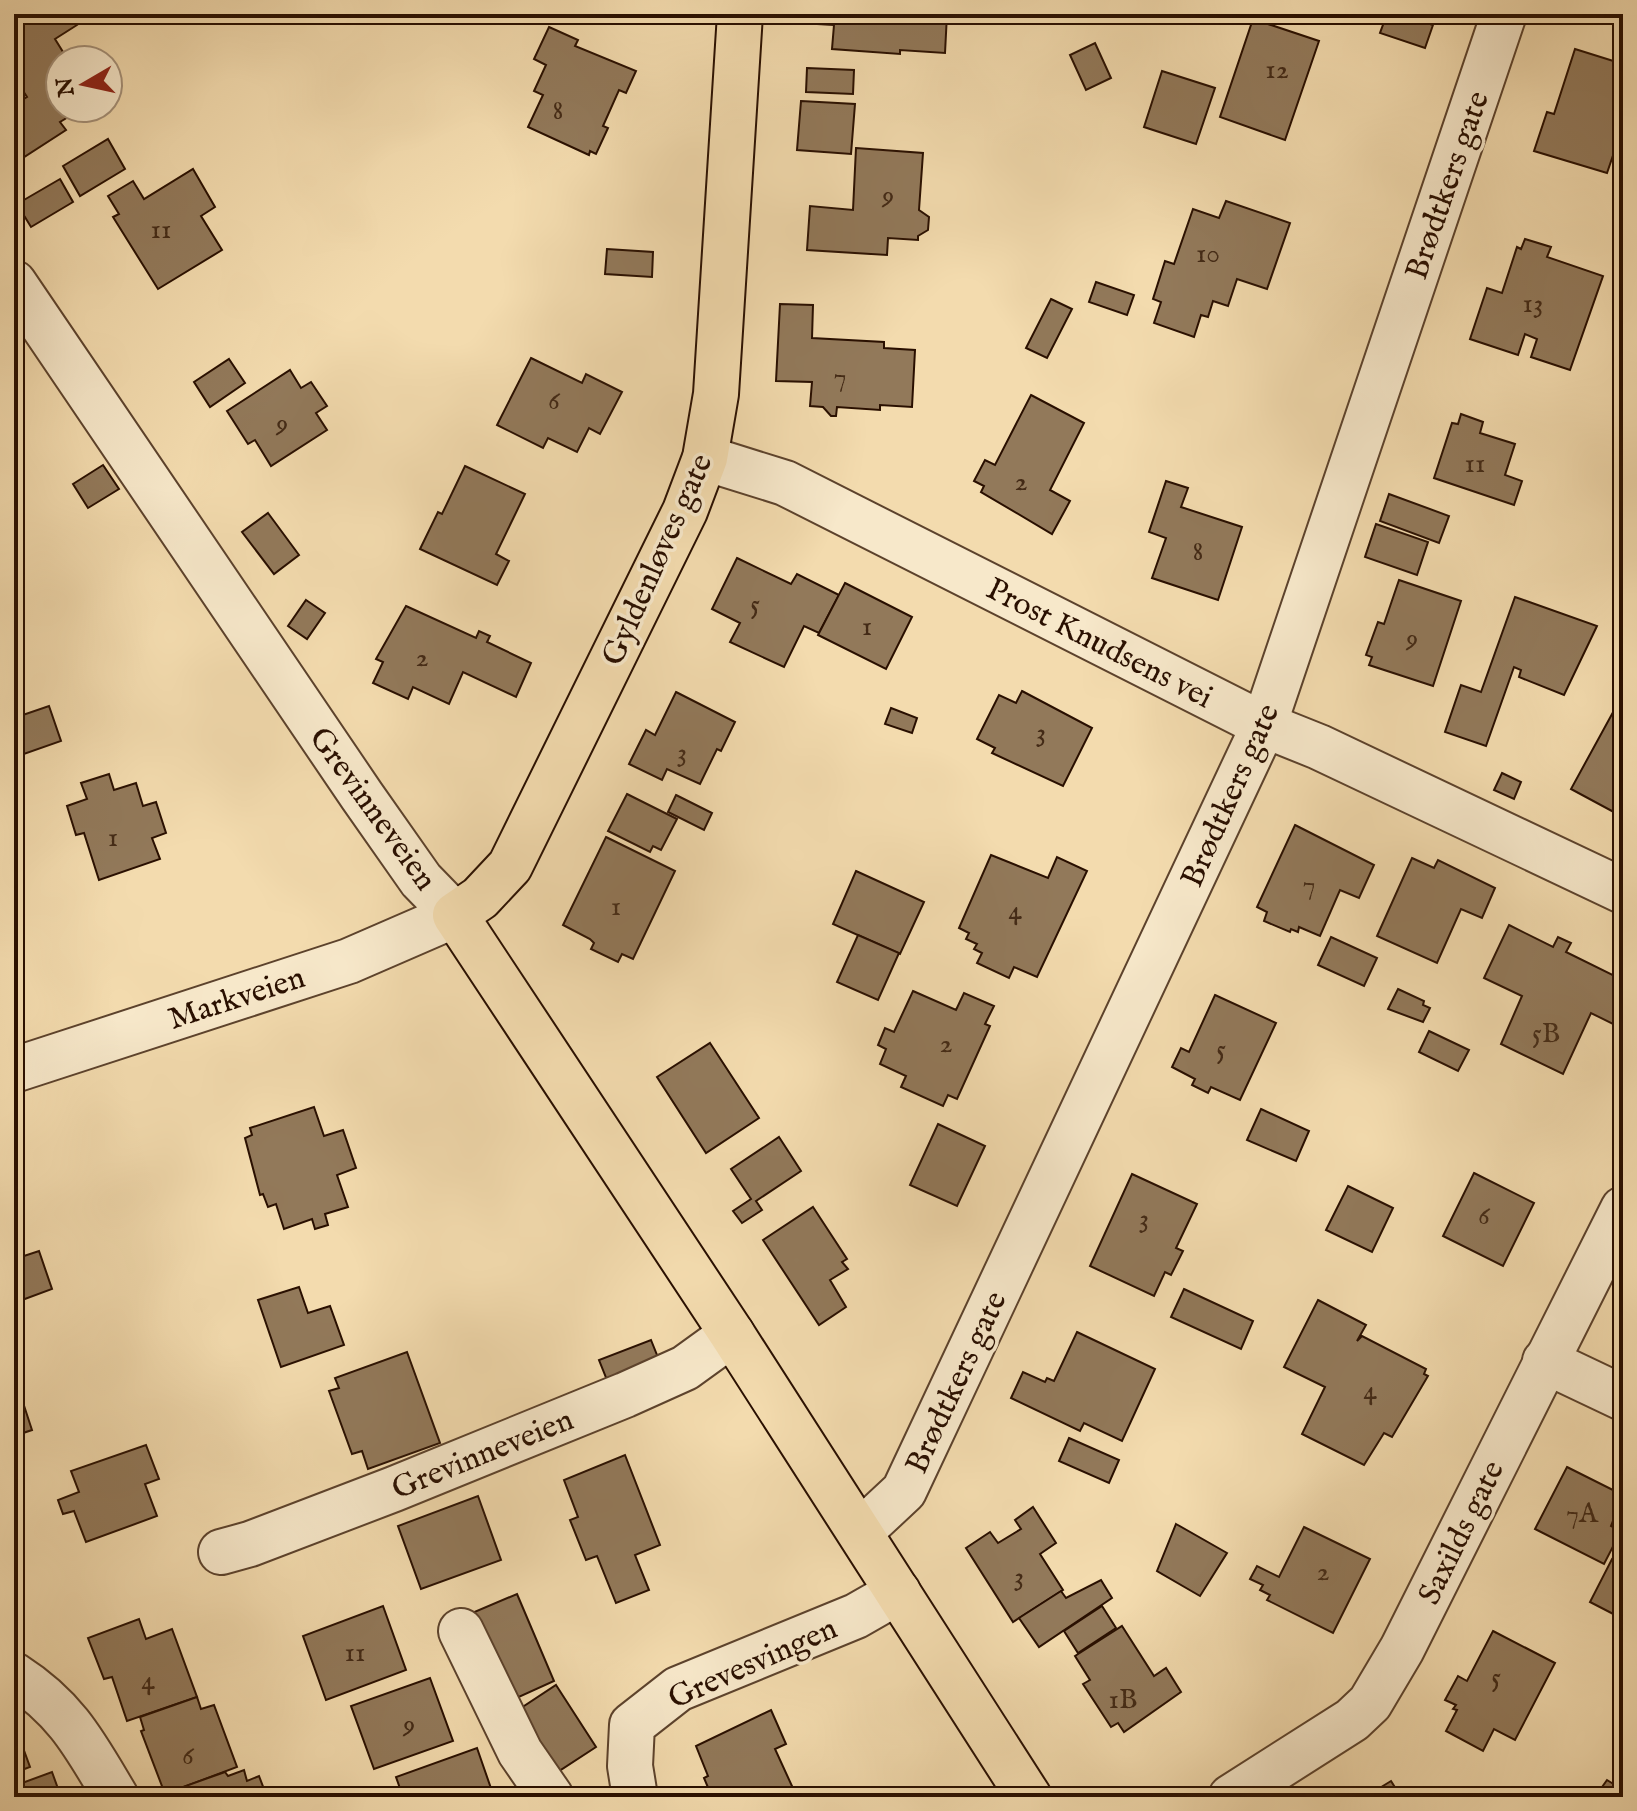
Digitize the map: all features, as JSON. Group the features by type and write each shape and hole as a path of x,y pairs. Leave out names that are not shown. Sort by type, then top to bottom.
{"main road":[{"name":"Gyldenløves gate","path":"455,915 480,898 510,866 685,511 705,458 716,394 740,14"},
{"name":"Grevinneveien","path":"455,915 732,1334 1029,1797"}],"street":[{"name":"Brødtkers gate","path":"860,1532 904,1491 1264,725 1504,14"},
{"name":"Grevinneveien","path":"14,283 421,880 455,915"},
{"name":"Prost Knudsens vei","path":"705,458 785,483 1264,725 1319,747 1623,891"},
{"name":"Markveien","path":"14,1070 349,961 455,915"},
{"name":"Saxilds gate","path":"1231,1797 1352,1720 1370,1703 1402,1649 1623,1209"},
{"name":"Grevinneveien","path":"221,1552 250,1544 394,1489 625,1395 685,1368 732,1334"},
{"path":"1545,1361 1623,1398"},
{"name":"Grevesvingen","path":"635,1797 630,1766 632,1725 657,1702 678,1689 856,1616 898,1592"},
{"path":"461,1631 520,1752 551,1797"},
{"path":"14,1675 36,1689 68,1719 116,1797"}],"building":[{"path":"14,14 83,14 74,19 77,25 55,39 58,44 44,44 44,124 62,124 66,130 18,161 14,154 14,105 27,97 14,77"},
{"path":"819,14 947,14 945,53 900,50 900,54 832,49 834,25 818,24"},
{"path":"1387,14 1399,14 1433,25 1425,48 1380,33"},
{"path":"1253,19 1319,41 1285,140 1220,117"},
{"path":"549,27 578,40 575,46 636,71 626,93 619,90 603,126 608,128 596,154 590,151 589,155 528,127 543,95 534,91 546,65 534,59"},
{"path":"1095,43 1111,78 1086,90 1070,55"},
{"path":"1575,49 1623,64 1623,126 1607,173 1534,151 1547,112 1554,114"},
{"path":"807,68 854,70 853,94 806,92"},
{"path":"1162,71 1215,88 1196,144 1144,127"},
{"path":"801,101 855,104 851,154 797,150"},
{"path":"108,139 125,169 80,196 63,166"},
{"path":"856,148 923,153 919,210 929,217 928,230 918,236 918,240 888,238 887,255 807,250 810,206 853,210"},
{"path":"193,169 215,207 201,216 222,250 158,289 113,217 119,214 108,196 133,181 144,199"},
{"path":"60,179 73,202 31,227 17,204"},
{"path":"1226,201 1290,223 1267,289 1237,279 1228,306 1213,301 1208,317 1201,315 1194,337 1154,323 1161,302 1153,299 1165,261 1174,264 1193,209 1219,218"},
{"path":"1525,239 1551,247 1547,257 1603,276 1570,370 1531,357 1537,339 1525,334 1518,355 1470,339 1487,288 1502,293 1517,247 1521,249"},
{"path":"607,249 653,252 652,277 605,274"},
{"path":"1096,282 1134,295 1127,315 1089,302"},
{"path":"1051,299 1072,309 1047,358 1026,348"},
{"path":"780,304 813,305 812,338 884,342 884,348 915,350 912,407 880,405 880,410 837,407 836,416 831,416 823,407 810,406 812,382 776,381"},
{"path":"531,358 582,383 586,374 622,392 600,434 589,428 577,452 548,438 543,448 497,425"},
{"path":"229,359 245,383 210,407 194,382"},
{"path":"290,370 301,388 311,382 327,406 316,413 327,430 271,466 255,440 248,444 227,411"},
{"path":"1031,395 1084,423 1050,490 1070,501 1052,534 981,492 984,486 974,481 985,460 995,465"},
{"path":"1461,414 1483,422 1480,433 1515,444 1505,475 1522,481 1514,505 1434,478 1452,423 1458,424"},
{"path":"103,465 119,489 88,508 73,484"},
{"path":"465,466 525,494 496,554 509,561 497,585 420,549 438,512 442,514"},
{"path":"1166,481 1188,488 1181,507 1242,527 1218,600 1152,578 1166,538 1149,532"},
{"path":"1389,494 1449,516 1439,543 1380,521"},
{"path":"268,513 299,555 274,574 242,532"},
{"path":"1376,524 1428,542 1417,575 1365,557"},
{"path":"737,558 791,584 797,574 839,595 819,633 804,626 784,667 730,642 740,623 712,609"},
{"path":"1399,580 1461,601 1433,686 1369,665 1372,657 1366,655 1378,622 1384,624"},
{"path":"845,583 912,617 886,669 818,635"},
{"path":"1515,597 1597,626 1564,695 1519,677 1521,670 1514,667 1486,746 1445,732 1461,685 1481,692"},
{"path":"306,600 325,613 307,639 288,626"},
{"path":"406,606 476,638 479,631 490,636 487,642 531,663 516,697 463,672 449,704 413,687 408,699 373,683 383,662 376,659"},
{"path":"1022,691 1092,728 1063,786 992,753 995,748 977,739 999,695 1016,703"},
{"path":"676,692 735,722 721,751 717,749 700,784 667,769 662,780 629,764 646,730 655,735"},
{"path":"1623,694 1623,817 1571,789"},
{"path":"49,706 61,741 21,755 14,733 14,718"},
{"path":"891,708 917,718 912,733 885,724"},
{"path":"1502,773 1521,782 1514,799 1494,790"},
{"path":"109,774 114,790 136,783 143,806 156,802 166,833 152,838 160,859 99,880 84,833 76,835 67,806 87,799 81,783"},
{"path":"627,794 677,819 661,850 653,846 650,852 608,831"},
{"path":"676,795 712,813 704,830 668,812"},
{"path":"1295,825 1374,865 1359,898 1340,890 1320,936 1299,927 1298,932 1291,929 1290,932 1264,921 1267,912 1257,907"},
{"path":"606,837 675,871 633,959 622,954 618,962 591,949 594,943 590,939 563,925"},
{"path":"991,855 1048,878 1057,857 1087,871 1037,977 1014,967 1009,978 977,963 982,953 974,949 977,944 966,939 969,933 959,928"},
{"path":"1412,858 1434,868 1438,860 1495,888 1482,918 1461,909 1437,963 1377,936"},
{"path":"856,871 924,902 900,954 833,924"},
{"path":"1509,925 1553,947 1558,937 1571,943 1566,952 1623,980 1623,1029 1591,1013 1563,1074 1501,1044 1522,996 1484,978"},
{"path":"858,935 899,953 878,1000 837,982"},
{"path":"1331,937 1377,958 1364,986 1318,965"},
{"path":"1398,989 1424,1001 1423,1005 1430,1008 1423,1022 1388,1009"},
{"path":"913,991 956,1010 964,993 994,1006 985,1024 990,1026 957,1099 948,1095 943,1106 901,1087 906,1076 880,1064 886,1049 878,1045 885,1028 894,1032"},
{"path":"1215,995 1276,1023 1240,1100 1211,1087 1208,1093 1192,1085 1195,1079 1172,1067 1181,1048 1189,1052"},
{"path":"1429,1031 1469,1050 1458,1071 1419,1052"},
{"path":"710,1043 759,1118 706,1153 657,1077"},
{"path":"314,1107 324,1136 343,1130 356,1168 337,1175 348,1207 325,1214 328,1225 315,1229 312,1219 284,1229 276,1204 268,1207 263,1194 260,1195 245,1138 252,1135 250,1128"},
{"path":"1261,1109 1309,1131 1296,1161 1247,1140"},
{"path":"938,1124 985,1146 957,1206 910,1185"},
{"path":"779,1137 801,1171 756,1201 762,1210 742,1223 733,1211 751,1199 731,1169"},
{"path":"1474,1173 1534,1203 1503,1266 1443,1236"},
{"path":"1132,1174 1197,1204 1176,1248 1183,1251 1171,1275 1165,1272 1154,1296 1090,1266"},
{"path":"1348,1186 1393,1208 1372,1252 1326,1230"},
{"path":"813,1207 847,1259 842,1262 848,1269 830,1280 846,1307 819,1325 763,1240"},
{"path":"14,1228 24,1256 39,1251 52,1289 14,1303"},
{"path":"299,1287 308,1313 330,1306 344,1345 281,1367 258,1300"},
{"path":"1184,1289 1253,1321 1241,1349 1171,1317"},
{"path":"1318,1300 1366,1325 1357,1341 1362,1336 1426,1369 1424,1374 1428,1376 1392,1437 1384,1433 1364,1465 1302,1434 1325,1387 1284,1367"},
{"path":"1077,1332 1155,1369 1122,1441 1084,1423 1080,1431 1011,1398 1023,1372 1045,1382 1047,1378 1054,1381"},
{"path":"651,1340 663,1370 611,1390 599,1360"},
{"path":"407,1352 440,1443 368,1469 362,1451 352,1454 329,1391 339,1388 335,1378"},
{"path":"14,1375 32,1430 14,1436"},
{"path":"1069,1438 1119,1460 1109,1483 1059,1461"},
{"path":"146,1445 159,1479 145,1484 157,1516 86,1542 74,1511 63,1514 58,1500 79,1492 71,1471"},
{"path":"625,1455 660,1545 635,1555 649,1590 616,1603 597,1556 586,1560 570,1520 578,1517 564,1480"},
{"path":"1567,1467 1623,1495 1611,1526 1621,1531 1604,1564 1535,1529"},
{"path":"478,1496 501,1560 421,1589 398,1526"},
{"path":"1033,1507 1056,1543 1040,1554 1063,1590 1013,1622 966,1548 990,1532 998,1543 1021,1529 1015,1520"},
{"path":"1176,1524 1227,1553 1200,1596 1157,1571"},
{"path":"1304,1527 1370,1559 1333,1633 1267,1600 1270,1595 1260,1590 1263,1585 1250,1579 1257,1566 1279,1577"},
{"path":"1612,1559 1623,1565 1623,1619 1590,1602"},
{"path":"1101,1580 1112,1598 1039,1647 1019,1618 1061,1591 1066,1598"},
{"path":"517,1594 554,1681 510,1701 472,1613"},
{"path":"383,1606 406,1670 326,1700 303,1636"},
{"path":"1102,1606 1116,1628 1078,1653 1064,1631"},
{"path":"139,1619 146,1639 172,1629 197,1697 127,1721 112,1677 104,1679 88,1638"},
{"path":"1122,1626 1154,1676 1166,1668 1181,1692 1124,1732 1118,1723 1111,1727 1083,1684 1090,1680 1075,1656"},
{"path":"1493,1631 1555,1663 1515,1740 1494,1729 1483,1751 1446,1731 1457,1710 1453,1709 1456,1705 1445,1700 1458,1676 1467,1681"},
{"path":"430,1678 453,1741 374,1769 351,1706"},
{"path":"556,1685 596,1747 556,1773 515,1712"},
{"path":"197,1697 201,1709 214,1705 237,1767 165,1794 141,1731 144,1730 140,1717"},
{"path":"771,1710 786,1744 775,1749 797,1797 712,1797 704,1778 708,1776 696,1746"},
{"path":"14,1723 30,1767 14,1773"},
{"path":"477,1748 494,1797 403,1797 396,1777"},
{"path":"244,1770 247,1781 259,1776 267,1797 183,1797 180,1788 225,1772 228,1776"},
{"path":"52,1772 61,1797 14,1797 14,1786"},
{"path":"1607,1780 1623,1790 1623,1797 1595,1797"},
{"path":"1391,1781 1401,1797 1365,1797"}]}
